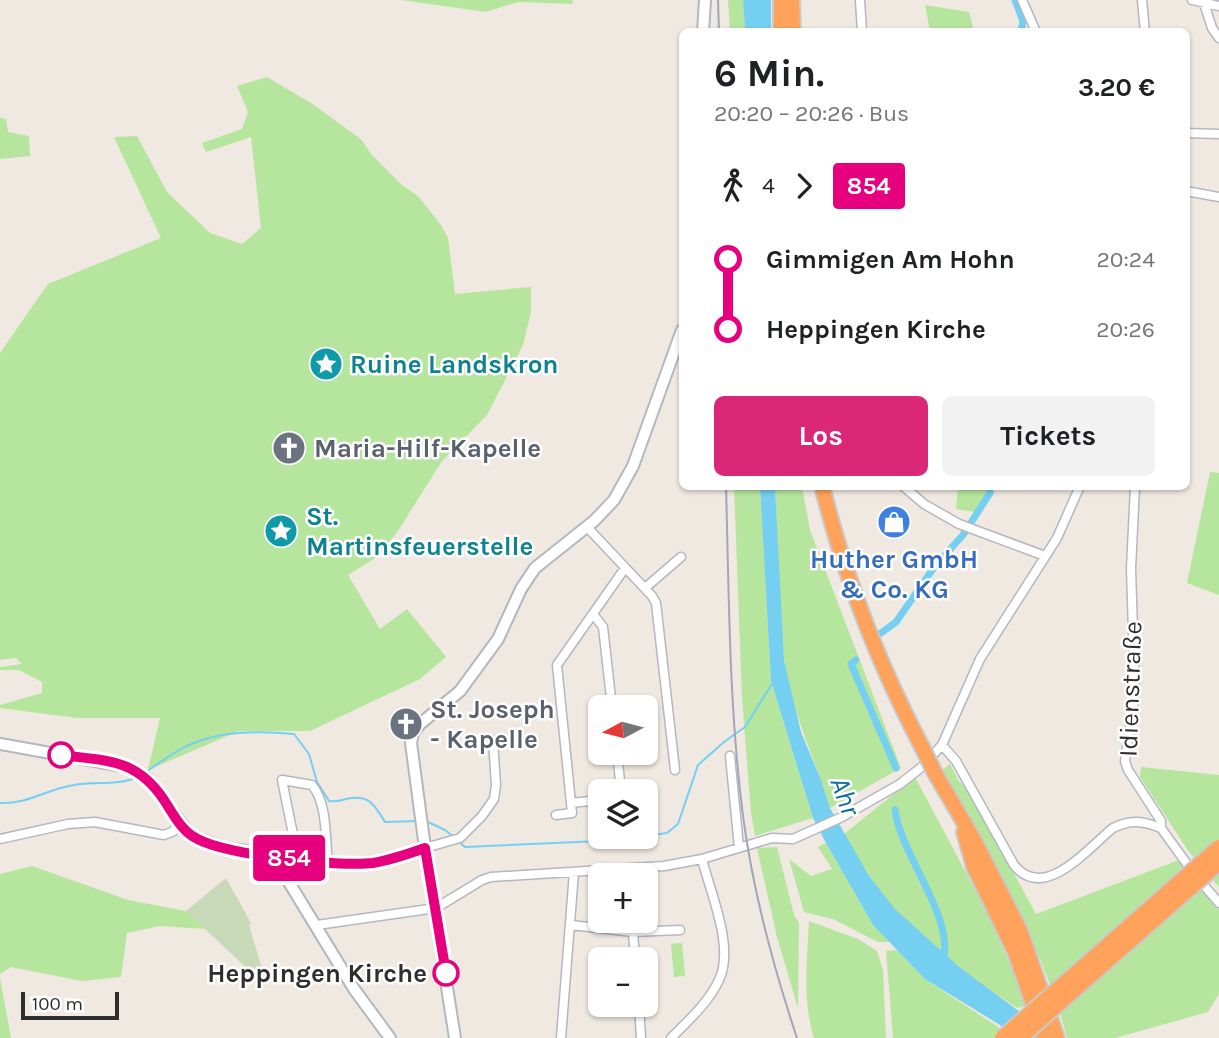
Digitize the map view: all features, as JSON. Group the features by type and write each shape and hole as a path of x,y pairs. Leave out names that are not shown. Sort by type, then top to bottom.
{"highway":[{"path":"781,0 781,28"},
{"path":"792,0 793,28"},
{"path":"823,490 842,560 866,627 896,697 1020,930 1045,1038"},
{"path":"1002,1038 1219,848"},
{"path":"1020,1038 1219,863"},
{"path":"1030,974 1057,1038"}],"main road":[{"path":"703,28 705,0"},
{"path":"455,1038 425,848 411,743 413,733 460,691 498,639 521,589 535,568 587,527 614,500 633,466 679,338"},
{"path":"0,744 112,762 144,776 191,836 203,842 273,856 328,863 380,862 425,848"},
{"path":"273,856 354,989 390,1038"}],"street":[{"path":"860,0 862,28"},
{"path":"1022,0 1034,28"},
{"path":"1142,0 1145,28"},
{"path":"1192,0 1219,6"},
{"path":"1204,3 1212,28 1219,38"},
{"path":"1190,133 1219,134"},
{"path":"1190,192 1219,197"},
{"path":"907,490 924,505 968,528 1045,556"},
{"path":"317,925 436,908 491,877 645,869 702,859 772,838 793,839 842,817 911,775 942,745 979,659 1057,538 1078,490"},
{"name":"Idienstraße","path":"1135,490 1131,569 1135,693 1125,761 1161,821 1161,828 1195,876 1219,903"},
{"path":"587,527 656,603 675,770"},
{"path":"645,588 681,557"},
{"path":"556,815 572,813 557,665 625,568"},
{"path":"593,614 603,627 611,695"},
{"path":"425,848 456,839 482,816 495,799 494,740"},
{"path":"942,745 956,761 1014,865 1021,874 1031,879 1052,878 1112,828 1123,823 1145,822 1161,828"},
{"path":"730,757 739,847"},
{"path":"298,859 282,780 312,785 317,791 328,863"},
{"path":"571,803 588,801"},
{"path":"0,839 68,824 95,822 164,835 174,831 178,821"},
{"path":"671,1038 708,998 720,979 725,962 721,930 702,859"},
{"path":"561,1038 574,872"},
{"path":"571,925 588,927"},
{"path":"658,931 680,930"},
{"path":"640,1017 641,1038"}],"green space":[{"path":"401,0 572,0 573,4 518,2 486,12"},
{"path":"728,0 743,0 745,28 730,28"},
{"path":"925,5 969,12 973,28 929,28"},
{"path":"267,77 311,103 361,139 372,155 402,185 418,196 448,238 455,294 531,287 531,312 523,345 487,415 442,461 398,531 377,557 348,575 380,629 407,609 446,657 420,679 310,731 239,731 148,770 160,718 77,718 0,708 0,705 42,693 42,682 19,670 0,670 0,667 22,664 16,658 0,660 0,353 48,284 161,238 114,137 137,136 167,192 210,233 242,244 261,228 251,137 206,152 202,143 242,129 248,112 237,86"},
{"path":"0,118 6,119 8,132 29,136 30,156 0,159"},
{"path":"1210,472 1219,473 1219,595 1187,583"},
{"path":"734,490 760,490 771,681 813,818 755,836 742,698"},
{"path":"775,490 803,490 810,530 901,768 830,808 787,678 779,594"},
{"path":"958,490 987,490 976,512 956,509"},
{"path":"950,764 958,780 969,791 1036,914 1179,860 1219,908 1219,994 1208,1012 1115,1038 1067,1038 1044,968 1029,934 996,867 942,770"},
{"path":"1141,767 1219,775 1219,887 1189,852 1140,777"},
{"path":"915,777 988,914 1028,1005 1017,1008 969,974 924,937 881,892 844,834"},
{"path":"826,843 873,925 890,942 878,942 833,919 804,912 789,859 811,876 832,869 818,847"},
{"path":"777,847 794,915 799,923 798,1008 777,937 757,848"},
{"path":"32,866 128,900 186,911 206,929 160,926 127,933 121,977 82,981 11,967 0,974 0,874"},
{"path":"226,878 251,923 249,925 263,972 256,977 186,911"},
{"path":"809,921 858,939 877,951 883,970 886,1038 814,1038 807,994"},
{"path":"682,943 685,976 674,977 671,944"},
{"path":"897,950 925,979 1015,1038 893,1038 886,951"},
{"path":"0,978 11,1038 0,1038"}],"water":[{"path":"743,0 771,0 771,28 745,28"},
{"path":"760,490 775,490 784,660 801,732 830,808 869,876 895,909 958,966 1055,1038 1021,1038 925,979 873,925 813,818 771,681"}],"waterway":[{"path":"1015,0 1023,21 1022,28"},
{"path":"877,636 896,622 935,566 963,535 990,490"},
{"path":"856,660 851,664 896,768"},
{"path":"658,834 667,833 678,824 698,765 745,727 772,684"},
{"path":"146,772 181,749 205,739 243,733 294,734 309,754 317,782 329,801 366,799 374,805 385,822 417,821"},
{"path":"0,803 29,799 74,785 123,781 138,777"},
{"path":"895,810 899,828 935,906 945,944 943,961"},
{"path":"426,821 454,837"},
{"path":"458,841 465,847 588,842"}],"railway":[{"path":"718,0 719,28"},
{"path":"726,490 732,693 743,816 752,873 765,928 797,1038"}],"bus line":[{"name":"854","path":"61,755 112,762 139,772 158,790 191,836 226,848 352,864 390,860 425,848 446,973"}],"place":[{"name":"Ruine Landskron","path":"326,364"},
{"name":"Maria-Hilf-Kapelle","path":"289,448"},
{"name":"Huther GmbH & Co. KG","path":"894,522"},
{"name":"St. Martinsfeuerstelle","path":"281,531"},
{"name":"St. Joseph - Kapelle","path":"406,724"},
{"name":"Heppingen Kirche","path":"446,973"}],"water label":[{"name":"Ahr","path":"846,796"}]}
